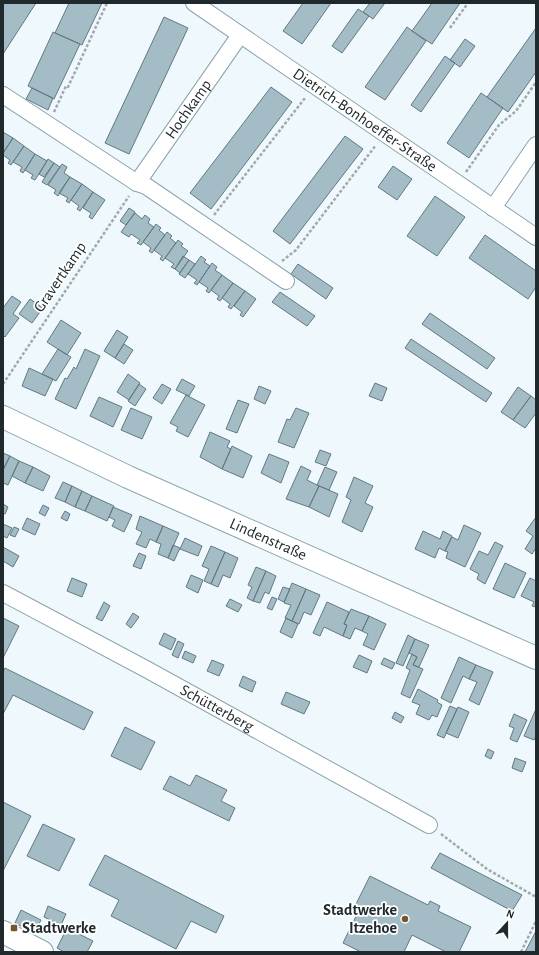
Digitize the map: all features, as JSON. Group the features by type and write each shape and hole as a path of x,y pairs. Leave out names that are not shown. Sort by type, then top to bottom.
{"main road":[{"name":"Lindenstraße","path":"3,417 128,477 536,658"},
{"path":"3,932 42,952"}],"street":[{"name":"Dietrich-Bonhoeffer-Straße","path":"194,3 536,237"},
{"name":"Hochkamp","path":"136,183 240,35"},
{"path":"3,95 136,183 146,186 286,281"},
{"path":"493,208 536,145"},
{"name":"Schütterberg","path":"3,593 146,669 429,825"}],"path":[{"path":"47,125 107,3"},
{"path":"450,28 468,3"},
{"path":"458,184 499,125 516,111 536,82"},
{"path":"205,226 314,86"},
{"path":"270,270 296,250 384,134"},
{"name":"Gravertkamp","path":"3,384 136,183"},
{"path":"429,825 487,869 536,897"},
{"path":"521,952 536,921"}],"building":[{"path":"3,3 36,3 3,54"},
{"path":"69,3 102,3 82,45 55,33"},
{"path":"303,3 331,3 302,44 283,31"},
{"path":"370,3 385,3 373,19 363,12"},
{"path":"432,3 460,3 432,44 412,31"},
{"path":"358,9 369,16 342,53 332,46"},
{"path":"164,17 188,28 129,154 105,143"},
{"path":"407,27 426,41 385,100 365,87"},
{"path":"536,28 536,72 508,112 487,97"},
{"path":"53,32 80,44 54,99 28,86"},
{"path":"465,39 475,46 460,67 450,60"},
{"path":"445,56 455,63 421,112 411,105"},
{"path":"271,87 292,102 211,209 190,193"},
{"path":"32,88 53,98 48,110 26,99"},
{"path":"481,93 503,108 469,158 447,143"},
{"path":"3,132 13,138 3,153"},
{"path":"345,136 363,149 290,244 273,231"},
{"path":"13,138 24,146 11,165 8,163 10,160 3,155 3,153"},
{"path":"24,146 35,154 23,173 20,171 22,167 13,162"},
{"path":"35,154 47,161 35,180 31,178 33,175 25,170"},
{"path":"48,159 54,163 44,177 39,174"},
{"path":"54,163 60,167 47,185 42,182"},
{"path":"62,164 67,167 64,173 70,177 58,196 54,193 56,190 48,185"},
{"path":"393,166 412,179 397,200 378,187"},
{"path":"70,177 82,184 69,203 66,201 68,198 59,193"},
{"path":"82,184 93,192 80,211 77,209 79,206 71,200"},
{"path":"93,192 105,200 92,219 89,217 91,213 83,208"},
{"path":"435,196 465,217 437,256 407,236"},
{"path":"129,208 135,212 126,225 120,221"},
{"path":"135,213 142,219 145,215 150,219 148,223 154,227 141,245 137,243 140,240 131,234 129,237 121,232"},
{"path":"156,224 161,228 159,230 165,235 152,253 149,251 151,248 143,242"},
{"path":"167,232 172,236 170,238 176,243 163,261 160,259 162,256 154,250"},
{"path":"485,235 536,271 536,287 528,299 469,258"},
{"path":"178,240 183,244 181,246 188,251 175,269 171,267 174,264 165,258"},
{"path":"183,256 189,260 180,273 175,269"},
{"path":"201,256 206,260 204,262 210,266 197,285 194,283 197,280 188,274"},
{"path":"189,260 195,264 185,278 179,274"},
{"path":"212,263 217,267 215,270 222,275 209,293 206,291 208,288 199,282"},
{"path":"298,264 333,288 326,299 291,274"},
{"path":"222,275 233,283 220,301 217,299 219,296 211,290"},
{"path":"233,283 245,291 231,309 228,307 230,304 222,298"},
{"path":"245,291 256,299 243,317 240,315 242,312 234,306"},
{"path":"280,292 315,316 307,326 272,302"},
{"path":"12,296 21,302 13,314 19,318 5,337 3,335 3,308"},
{"path":"30,299 43,308 32,323 19,314"},
{"path":"430,313 495,358 487,369 422,324"},
{"path":"61,320 81,333 67,355 47,342"},
{"path":"117,330 128,337 115,358 104,351"},
{"path":"411,339 492,393 486,402 405,348"},
{"path":"124,344 133,350 124,364 115,358"},
{"path":"58,349 71,357 56,381 42,374"},
{"path":"85,349 100,356 76,409 55,399 65,378 67,379 74,367 76,369"},
{"path":"29,368 53,379 45,396 22,386"},
{"path":"128,374 140,383 129,400 117,392"},
{"path":"182,379 195,386 189,396 176,390"},
{"path":"375,383 387,388 382,401 369,396"},
{"path":"139,384 146,389 135,406 128,401"},
{"path":"162,384 171,389 162,404 153,398"},
{"path":"259,386 271,391 265,404 254,399"},
{"path":"518,387 531,396 513,420 501,412"},
{"path":"186,395 205,405 188,437 176,431 178,427 170,423"},
{"path":"531,396 536,400 536,413 525,428 513,420"},
{"path":"99,397 122,407 113,427 90,416"},
{"path":"238,400 249,404 237,433 226,429"},
{"path":"131,408 152,417 142,439 121,430"},
{"path":"296,408 309,413 294,448 278,442 287,419 290,420"},
{"path":"210,432 230,441 227,447 231,449 222,469 200,457"},
{"path":"232,446 252,456 243,478 222,469"},
{"path":"320,450 331,454 326,466 315,462"},
{"path":"3,453 10,456 3,470"},
{"path":"269,454 289,462 281,483 261,473"},
{"path":"10,456 19,461 8,485 3,483 3,470"},
{"path":"19,461 33,467 25,483 12,476"},
{"path":"301,466 311,471 307,480 319,486 309,507 286,499"},
{"path":"33,467 50,476 43,491 25,483"},
{"path":"325,467 337,472 329,490 317,485"},
{"path":"354,477 373,486 365,503 373,507 362,532 342,522 351,500 346,497"},
{"path":"63,482 72,486 65,502 55,498"},
{"path":"72,486 82,491 75,507 65,502"},
{"path":"319,486 338,494 329,517 309,507"},
{"path":"82,491 92,496 85,511 75,507"},
{"path":"92,496 114,506 107,521 85,511"},
{"path":"3,504 8,507 5,514 3,513"},
{"path":"43,505 49,508 45,516 39,513"},
{"path":"113,507 132,515 124,532 112,526 115,520 109,517"},
{"path":"65,511 70,514 67,521 61,518"},
{"path":"140,516 163,526 156,542 150,539 146,548 136,544 142,532 136,529"},
{"path":"536,517 536,548 532,554 525,549 533,536 526,531"},
{"path":"27,518 40,524 35,535 22,529"},
{"path":"3,524 12,528 7,538 3,536"},
{"path":"464,525 481,533 465,567 446,558 448,552 445,551 452,537 458,540"},
{"path":"163,526 179,533 168,558 158,554 161,544 156,542"},
{"path":"14,527 19,529 15,537 10,535"},
{"path":"423,531 440,539 443,531 452,536 445,551 439,548 435,558 415,549"},
{"path":"185,538 202,546 198,556 180,549"},
{"path":"495,542 503,546 485,584 477,579 479,574 470,569 479,551 488,555"},
{"path":"173,545 180,548 174,561 168,558"},
{"path":"211,546 225,552 211,584 204,581 209,569 202,566"},
{"path":"3,547 19,556 13,567 3,561"},
{"path":"225,552 238,558 230,578 223,575 218,587 211,584"},
{"path":"139,553 146,556 141,569 133,566"},
{"path":"505,563 526,573 514,598 493,589"},
{"path":"256,567 266,571 253,601 247,598 252,587 248,585"},
{"path":"266,571 276,576 269,594 265,592 260,603 253,601"},
{"path":"191,575 203,580 198,593 186,587"},
{"path":"72,578 87,584 82,597 67,591"},
{"path":"530,578 536,581 536,607 532,606 534,602 521,596"},
{"path":"292,583 306,589 292,621 285,618 291,605 284,603"},
{"path":"283,587 290,589 284,602 278,599"},
{"path":"306,589 320,595 311,615 304,612 299,624 292,621"},
{"path":"272,597 277,599 272,610 267,608"},
{"path":"230,599 242,605 238,612 226,606"},
{"path":"104,602 110,606 102,621 96,618"},
{"path":"327,602 349,612 344,624 347,625 343,636 324,627 320,636 313,633"},
{"path":"351,609 369,616 362,631 355,628 350,639 343,636 347,625 344,624"},
{"path":"133,613 139,617 131,628 126,624"},
{"path":"369,616 386,624 374,650 363,645 368,634 362,631"},
{"path":"3,618 19,626 3,658"},
{"path":"286,618 298,624 292,638 280,632"},
{"path":"164,633 176,639 171,650 159,644"},
{"path":"408,635 415,639 403,666 396,663"},
{"path":"415,639 429,645 419,667 413,665 417,657 409,653"},
{"path":"178,641 184,644 178,658 172,655"},
{"path":"185,651 196,656 193,663 182,658"},
{"path":"412,654 417,657 413,665 423,669 410,698 401,694 410,670 406,668"},
{"path":"359,655 372,661 367,673 353,667"},
{"path":"459,657 476,665 469,679 463,676 451,703 441,698"},
{"path":"384,658 395,663 392,669 381,664"},
{"path":"212,660 224,665 219,676 207,671"},
{"path":"476,665 493,672 479,705 469,700 477,682 469,679"},
{"path":"5,668 93,712 84,730 13,695 3,714 3,672"},
{"path":"243,676 256,682 252,692 239,686"},
{"path":"418,689 438,700 437,702 442,705 437,717 432,715 429,720 416,714 420,705 412,702"},
{"path":"286,692 310,702 304,714 281,704"},
{"path":"450,706 457,709 444,738 437,735"},
{"path":"458,707 469,712 458,738 446,733"},
{"path":"536,709 536,736 534,740 524,736"},
{"path":"395,712 404,717 401,723 392,718"},
{"path":"514,714 527,720 517,742 510,739 514,728 509,726"},
{"path":"125,727 155,742 141,770 111,756"},
{"path":"488,749 494,752 491,759 485,756"},
{"path":"515,758 526,762 522,772 512,768"},
{"path":"196,775 227,790 221,801 235,808 229,821 163,789 170,776 190,786"},
{"path":"3,802 31,816 3,871"},
{"path":"43,824 75,839 59,871 27,856"},
{"path":"440,853 522,895 512,911 431,868"},
{"path":"105,855 224,916 216,933 191,921 176,949 111,916 119,900 89,885"},
{"name":"Stadtwerke Itzehoe","path":"370,876 428,905 430,901 440,906 438,911 471,927 459,952 446,952 412,935 404,952 361,952 343,943 360,908 355,906"},
{"path":"48,906 66,914 61,925 44,917"},
{"path":"21,910 41,920 34,933 15,923"},
{"path":"67,928 93,941 87,952 64,952 57,948"},
{"path":"536,931 536,952 525,952"}],"place":[{"name":"Stadtwerke Itzehoe","path":"405,919"},
{"name":"Stadtwerke","path":"14,928"}]}
